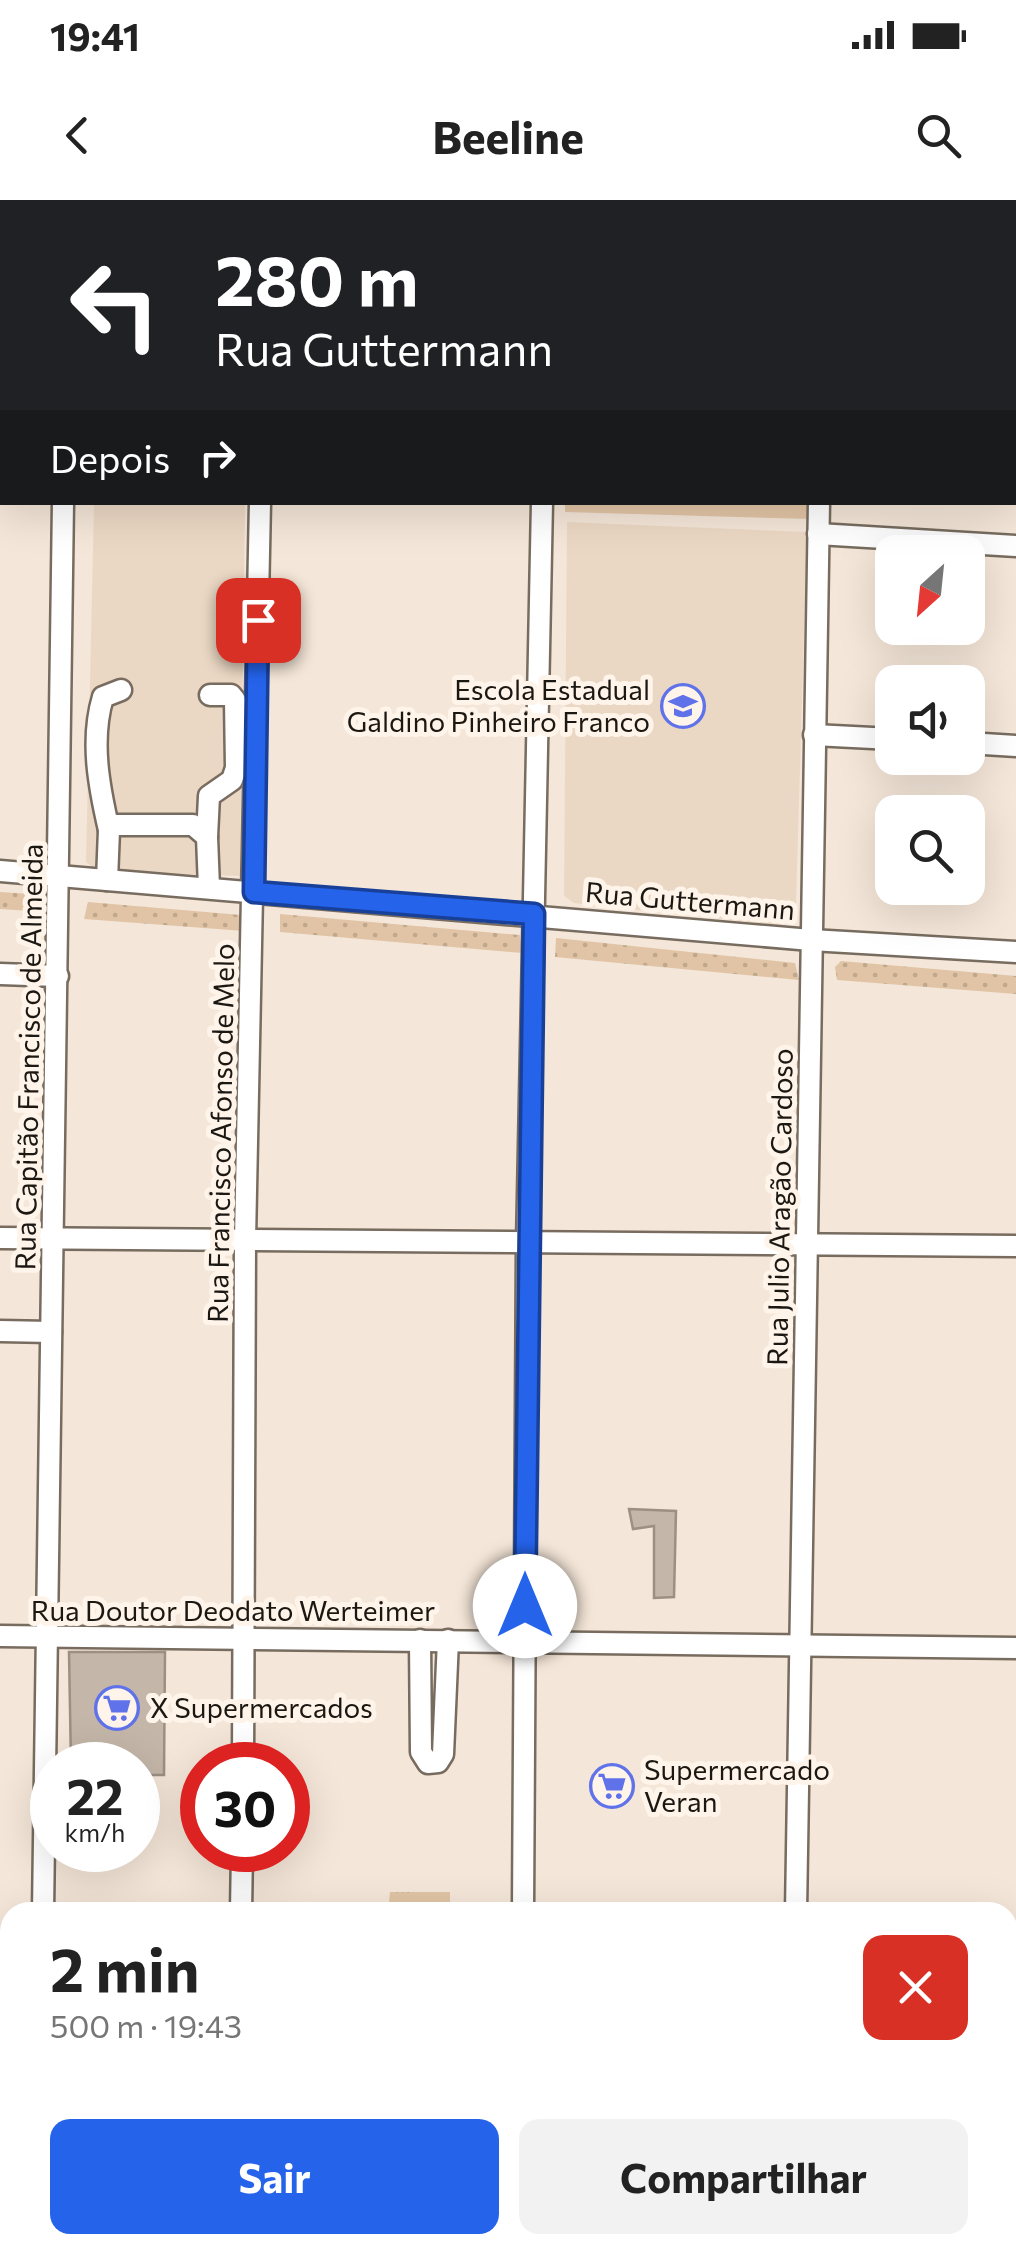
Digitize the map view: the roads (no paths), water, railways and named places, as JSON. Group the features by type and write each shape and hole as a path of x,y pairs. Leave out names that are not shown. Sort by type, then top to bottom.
{"street":[{"name":"Rua Capitão Francisco de Almeida","path":"43,1902 63,505"},
{"name":"Rua Francisco Afonso de Melo","path":"242,1742 245,1240 260,505"},
{"path":"524,1902 528,1244 542,505"},
{"name":"Rua Julio Aragão Cardoso","path":"796,1902 819,505"},
{"path":"818,534 1016,546"},
{"path":"107,880 109,830 98,782 98,712 102,697 121,690"},
{"path":"209,888 209,796 232,780 236,768 235,700 231,695 210,696"},
{"path":"814,735 875,738"},
{"path":"985,745 1016,746"},
{"path":"109,830 115,825 193,825 207,838"},
{"name":"Rua Guttermann","path":"0,871 811,940 1016,952"},
{"path":"0,974 58,976"},
{"path":"0,1238 1016,1246"},
{"path":"0,1332 51,1332"},
{"name":"Rua Doutor Deodato Werteimer","path":"0,1636 1016,1648"},
{"path":"420,1640 421,1752 428,1764 438,1762 443,1754 448,1640"},
{"path":"242,1872 242,1902"}],"place":[{"name":"Escola Estadual Galdino Pinheiro Franco","path":"683,706"},
{"name":"X Supermercados","path":"117,1708"},
{"name":"Supermercado Veran","path":"612,1786"}]}
